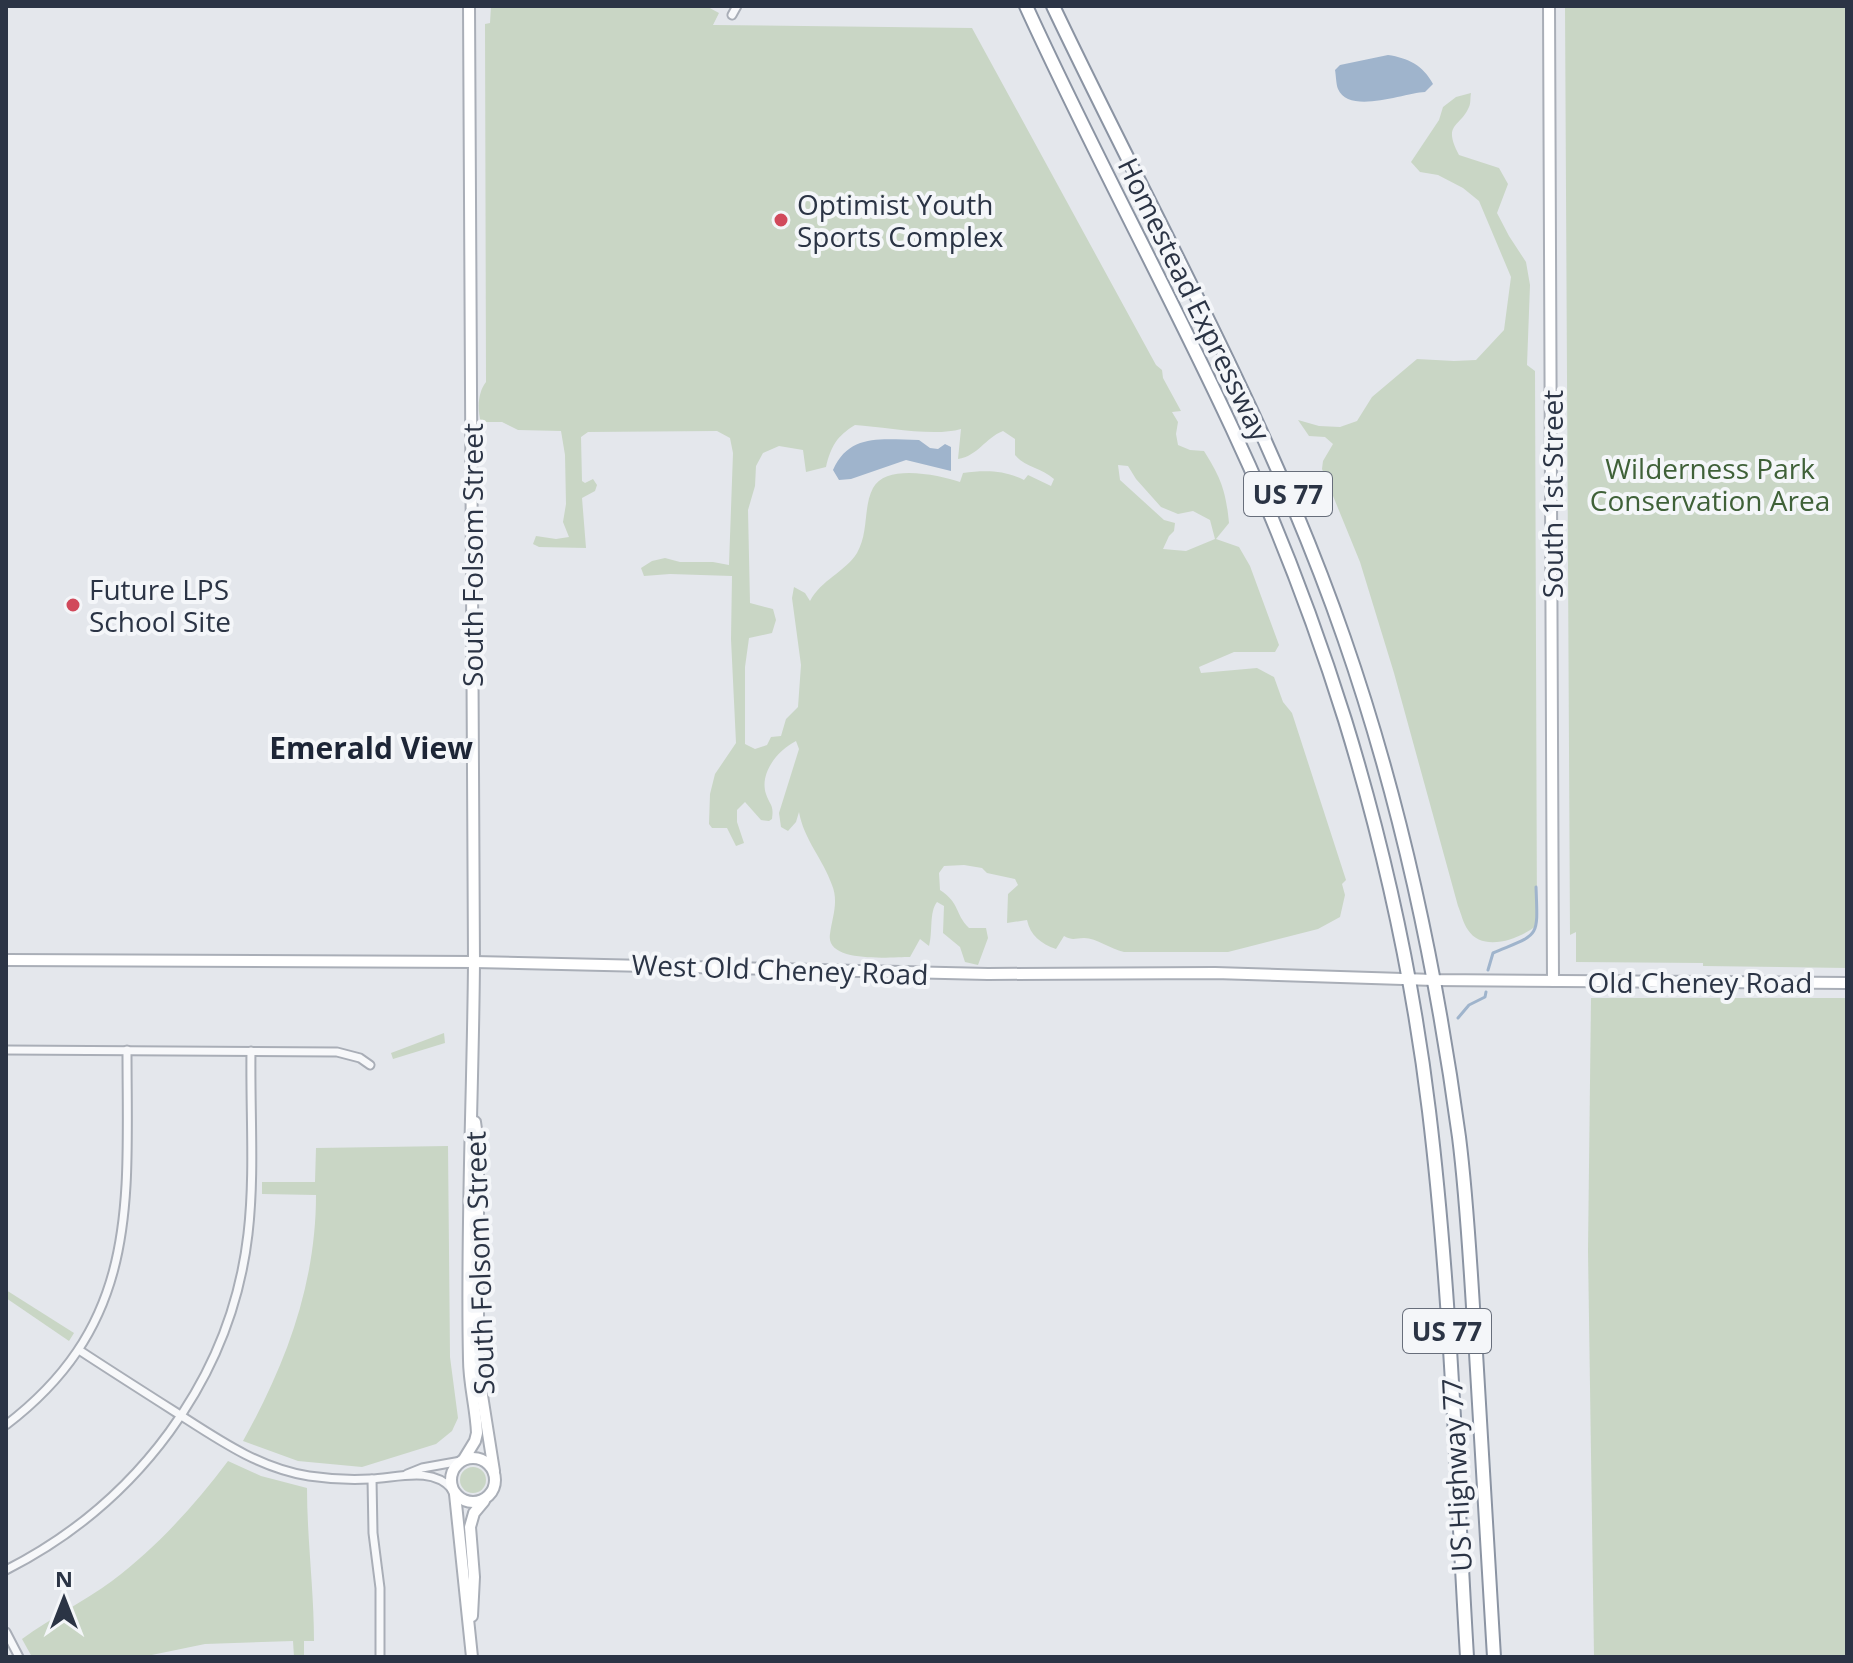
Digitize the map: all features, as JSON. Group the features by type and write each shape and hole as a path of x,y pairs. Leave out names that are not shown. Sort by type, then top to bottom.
{"highway":[{"name":"Homestead Expressway","path":"1026,6 1234,432 1293,571 1336,692 1368,800 1413,1007"},
{"name":"Homestead Expressway","path":"1053,6 1244,396 1316,561 1389,783 1409,860 1439,1012"},
{"name":"US Highway 77","path":"1413,1007 1429,1107 1440,1217 1467,1657"},
{"name":"US Highway 77","path":"1439,1012 1459,1140 1467,1217 1494,1657"}],"street":[{"name":"South Folsom Street","path":"463,1460 477,1433 469,1362 469,1144 473,1104 474,962 469,6"},
{"path":"732,15 737,6"},
{"name":"South 1st Street","path":"1549,6 1553,981"},
{"name":"West Old Cheney Road","path":"6,960 474,962 898,973 1215,973 1553,981"},
{"name":"Old Cheney Road","path":"1553,981 1847,983"},
{"path":"6,1050 337,1052 360,1058 370,1065"},
{"path":"6,1425 44,1392 79,1350 109,1285 123,1234 127,1180 127,1050"},
{"path":"6,1570 58,1540 100,1509 135,1475 182,1417 208,1370 224,1335 241,1279 250,1212 251,1051"},
{"name":"South Folsom Street","path":"473,1104 478,1144 478,1370 494,1471"},
{"path":"79,1350 240,1453 285,1470 339,1480 405,1475 434,1477 466,1502 480,1502 486,1498"},
{"path":"405,1475 422,1468 471,1458 484,1460 494,1471 495,1486 470,1522 474,1577 470,1626"},
{"path":"463,1460 453,1470 472,1657"},
{"path":"372,1479 373,1533 380,1588 380,1657"},
{"path":"6,1632 19,1657"}],"green space":[{"path":"491,6 706,6 719,13 713,25 972,28 1156,365 1162,370 1163,378 1181,411 1172,412 1178,422 1178,445 1204,451 1219,477 1229,523 1216,539 1239,547 1250,566 1279,645 1275,652 1234,652 1199,667 1201,673 1257,668 1274,677 1283,702 1292,713 1346,880 1342,884 1345,895 1340,917 1318,929 1228,952 1124,952 1094,940 1064,936 1056,949 1037,938 1027,920 1007,923 1008,894 1018,885 1015,879 987,873 982,868 944,866 939,873 940,890 951,900 969,928 986,928 988,938 978,965 965,962 960,947 943,933 944,906 937,902 929,946 920,939 910,957 861,957 838,950 831,944 834,891 805,832 799,812 796,822 788,831 781,827 779,813 799,749 796,741 777,756 765,778 772,819 761,820 745,802 737,810 737,822 744,843 736,846 727,828 712,828 709,824 710,794 715,774 736,743 731,639 732,576 644,576 641,568 665,558 729,565 733,453 730,438 717,431 588,432 581,437 582,481 585,483 593,479 597,485 595,491 582,498 586,548 539,547 533,544 536,536 569,537 563,522 566,504 565,455 561,431 518,430 502,422 481,422 479,412 480,396 486,382 485,24 490,23","holes":["855,425 924,432 961,429 958,459 971,454 1003,431 1015,439 1015,455 1019,459 1054,479 1051,486 1028,475 1024,480 987,471 963,473 960,482 914,473 901,473 880,480 870,495 861,545 852,560 820,587 810,601 805,593 794,587 792,598 801,665 798,707 786,719 781,736 771,737 767,745 755,749 745,744 745,667 749,638 772,633 776,620 773,609 750,603 748,510 755,486 756,466 763,453 779,446 803,450 806,472 826,467 836,442","1118,465 1128,466 1161,507 1178,514 1193,511 1210,520 1215,539 1186,551 1163,549 1174,531 1175,523 1164,520 1120,480"]},
{"name":"Wilderness Park Conservation Area","path":"1565,6 1847,6 1847,968 1576,962 1576,932 1570,935"},
{"path":"1471,93 1469,107 1454,127 1452,137 1459,155 1499,168 1508,184 1497,213 1526,262 1530,285 1527,365 1535,371 1537,925 1512,939 1492,942 1475,937 1468,930 1458,906 1360,562 1322,469 1333,444 1325,437 1309,436 1298,420 1319,426 1340,427 1357,421 1372,397 1417,359 1476,360 1504,330 1511,277 1479,201 1463,188 1438,175 1420,172 1411,162 1439,120 1443,107 1456,97"},
{"path":"1591,998 1847,998 1847,1657 1594,1657 1588,1251"},
{"path":"444,1033 445,1043 393,1059 391,1053"},
{"path":"448,1146 450,1357 458,1418 452,1431 436,1444 362,1467 298,1461 243,1441 273,1383 296,1322 311,1260 315,1228 316,1195 262,1194 262,1182 315,1182 316,1148"},
{"path":"6,1290 74,1333 69,1341 6,1298"},
{"path":"228,1461 261,1476 307,1488 314,1641 304,1641 304,1657 294,1657 293,1641 205,1644 142,1657 32,1657 22,1639 129,1568 174,1525"},
{"path":"473,1467 482,1471 486,1480 482,1489 473,1493 464,1489 460,1480 464,1471"}],"water":[{"path":"1388,55 1414,64 1425,72 1433,84 1425,92 1378,101 1353,101 1344,97 1336,82 1335,70 1340,65"},
{"path":"881,439 919,440 930,448 938,449 945,444 951,447 951,471 906,460 851,479 839,480 833,470 840,458 858,444"}],"waterway":[{"path":"1488,970 1493,953 1520,942 1533,932 1537,917 1536,887"},
{"path":"1458,1018 1469,1005 1485,997 1486,992"}],"place":[{"name":"Optimist Youth Sports Complex","path":"781,220"},
{"name":"Future LPS School Site","path":"73,605"}],"district":[{"name":"Emerald View","path":"371,747"}]}
